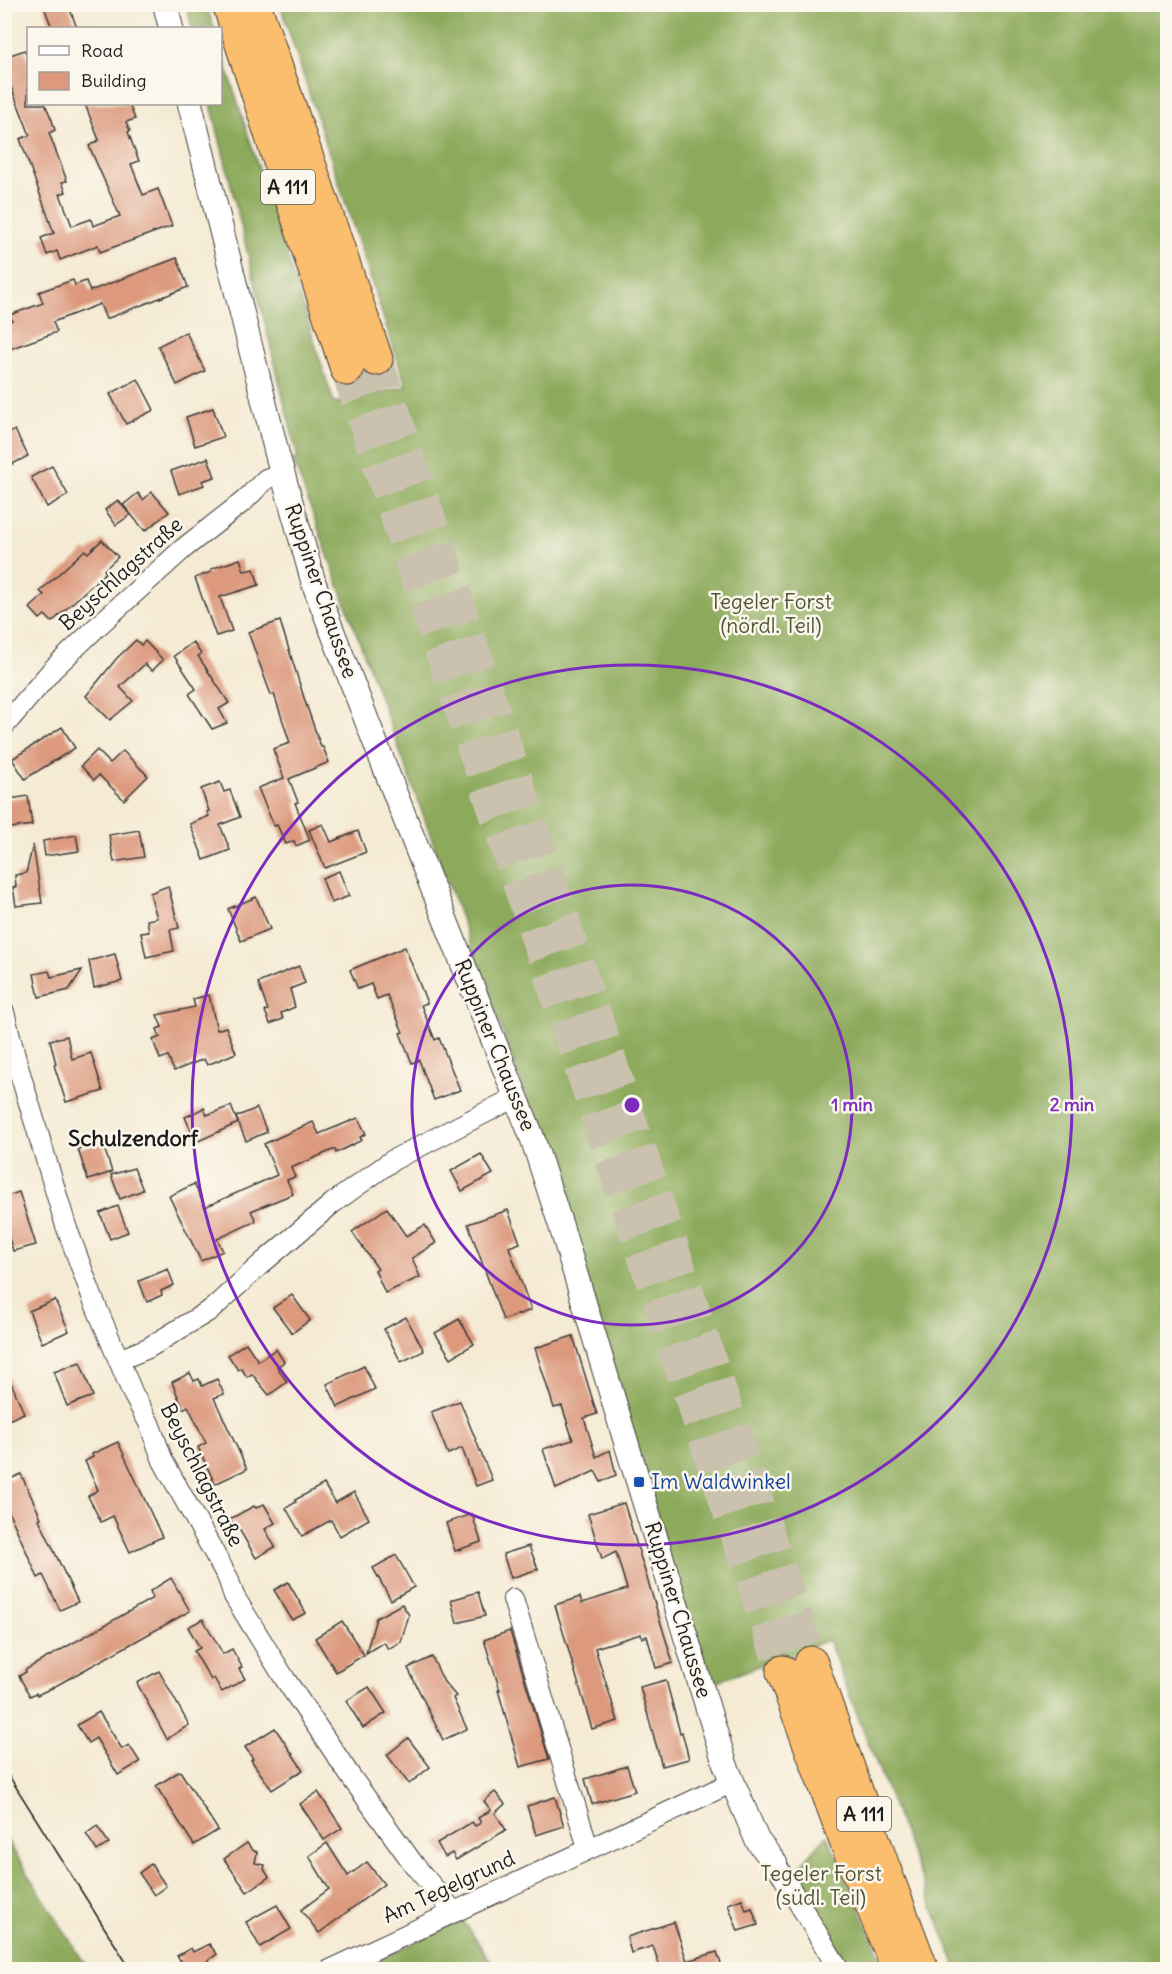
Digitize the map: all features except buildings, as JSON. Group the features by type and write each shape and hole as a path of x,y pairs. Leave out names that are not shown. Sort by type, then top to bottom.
{"highway":[{"name":"A 111","path":"229,4 362,364 254,4"},
{"name":"A 111","path":"899,1970 855,1865 797,1667 882,1864 922,1970"}],"street":[{"path":"165,4 171,27"},
{"name":"Ruppiner Chaussee","path":"190,105 303,550 327,618 532,1137 714,1731 733,1782 757,1840 775,1863 839,1970"},
{"name":"Beyschlagstraße","path":"4,726 53,669 99,625 184,548 244,501 266,479 282,472"},
{"name":"Beyschlagstraße","path":"4,1012 16,1060 66,1226 93,1299 133,1394 149,1423 163,1461 228,1578 234,1596 285,1679 415,1866 454,1912"},
{"path":"119,1360 165,1338 212,1309 260,1264 333,1203 393,1160 516,1097"},
{"path":"513,1599 588,1848"},
{"name":"Am Tegelgrund","path":"330,1970 733,1782"}],"green space":[{"path":"186,5 206,5 214,27 192,27"},
{"name":"Tegeler Forst (nördl. Teil)","path":"280,5 1167,5 1167,1969 957,1969 828,1640 708,1685 547,1153 293,460 298,458 211,105 222,105 222,53 334,403 406,386"},
{"name":"Tegeler Forst (südl. Teil)","path":"827,1835 886,1969 827,1969 836,1963 787,1881"},
{"path":"5,1837 88,1969 5,1969"},
{"path":"462,1919 496,1969 360,1969"}],"tunnel":[{"path":"376,359 811,1663"},
{"path":"347,369 783,1672"}],"tram line":[{"path":"4,1768 131,1970"}],"place":[{"name":"Im Waldwinkel","path":"639,1482"}],"district":[{"name":"Schulzendorf","path":"133,1138"}]}
